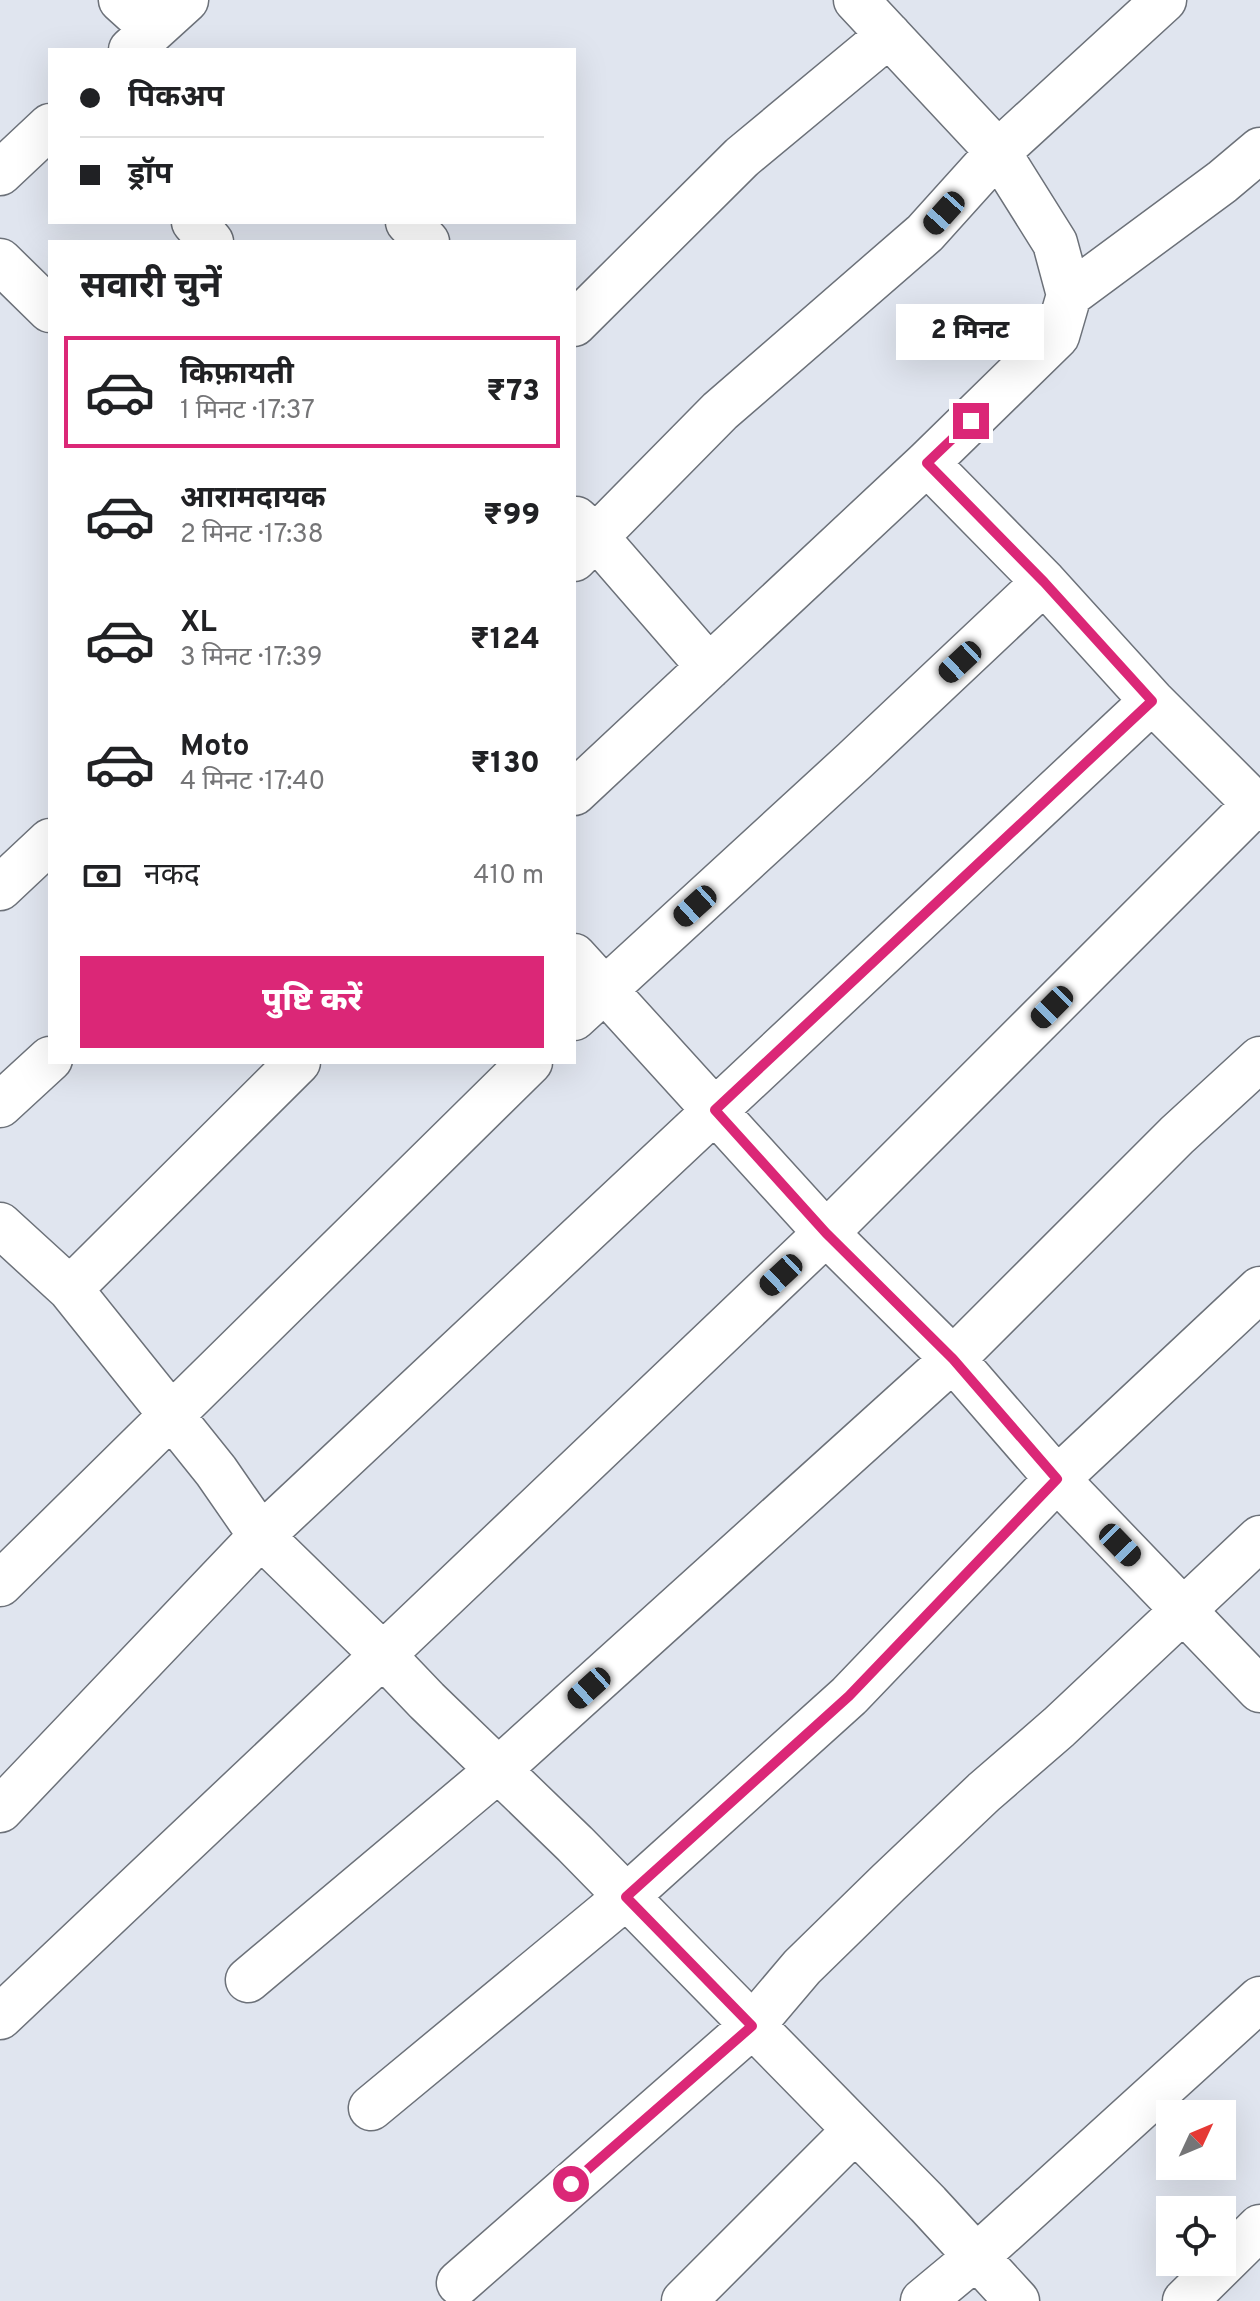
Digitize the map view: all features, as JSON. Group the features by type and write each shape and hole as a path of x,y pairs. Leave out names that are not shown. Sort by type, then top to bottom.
{"street":[{"path":"121,0 142,39 186,0"},
{"path":"576,791 927,463 1057,336 1069,295 1055,243 998,152 856,0"},
{"path":"709,667 581,538 720,411 925,233 998,152 1164,0"},
{"path":"576,322 742,157 889,35"},
{"path":"0,173 48,128"},
{"path":"1069,295 1222,182 1260,150"},
{"path":"196,224 209,240"},
{"path":"410,224 425,240"},
{"path":"0,261 48,308"},
{"path":"0,2017 826,1233 1258,806 1152,701 1044,582 927,463"},
{"path":"589,1004 1044,582"},
{"path":"0,1810 261,1536 1152,701"},
{"path":"0,888 48,843"},
{"path":"576,962 589,1004 715,1110 826,1233 953,1359 1057,1479 1260,1690"},
{"path":"248,1980 498,1770 953,1359 1177,1135 1260,1059"},
{"path":"0,1105 48,1061"},
{"path":"70,1289 296,1064"},
{"path":"0,1584 528,1064"},
{"path":"0,1225 70,1289 216,1471 261,1536 575,1844 928,2204 1017,2301"},
{"path":"371,2108 626,1897 849,1696 1057,1479 1260,1289"},
{"path":"459,2283 752,2026 802,1967 899,1873 1260,1538"},
{"path":"923,2301 976,2257 1260,1999"},
{"path":"684,2301 855,2130"},
{"path":"1185,2301 1260,2227"}],"route":[{"path":"571,2184 752,2026 626,1897 849,1696 1057,1479 953,1359 826,1233 715,1110 1152,701 1044,582 927,463 971,421"}]}
